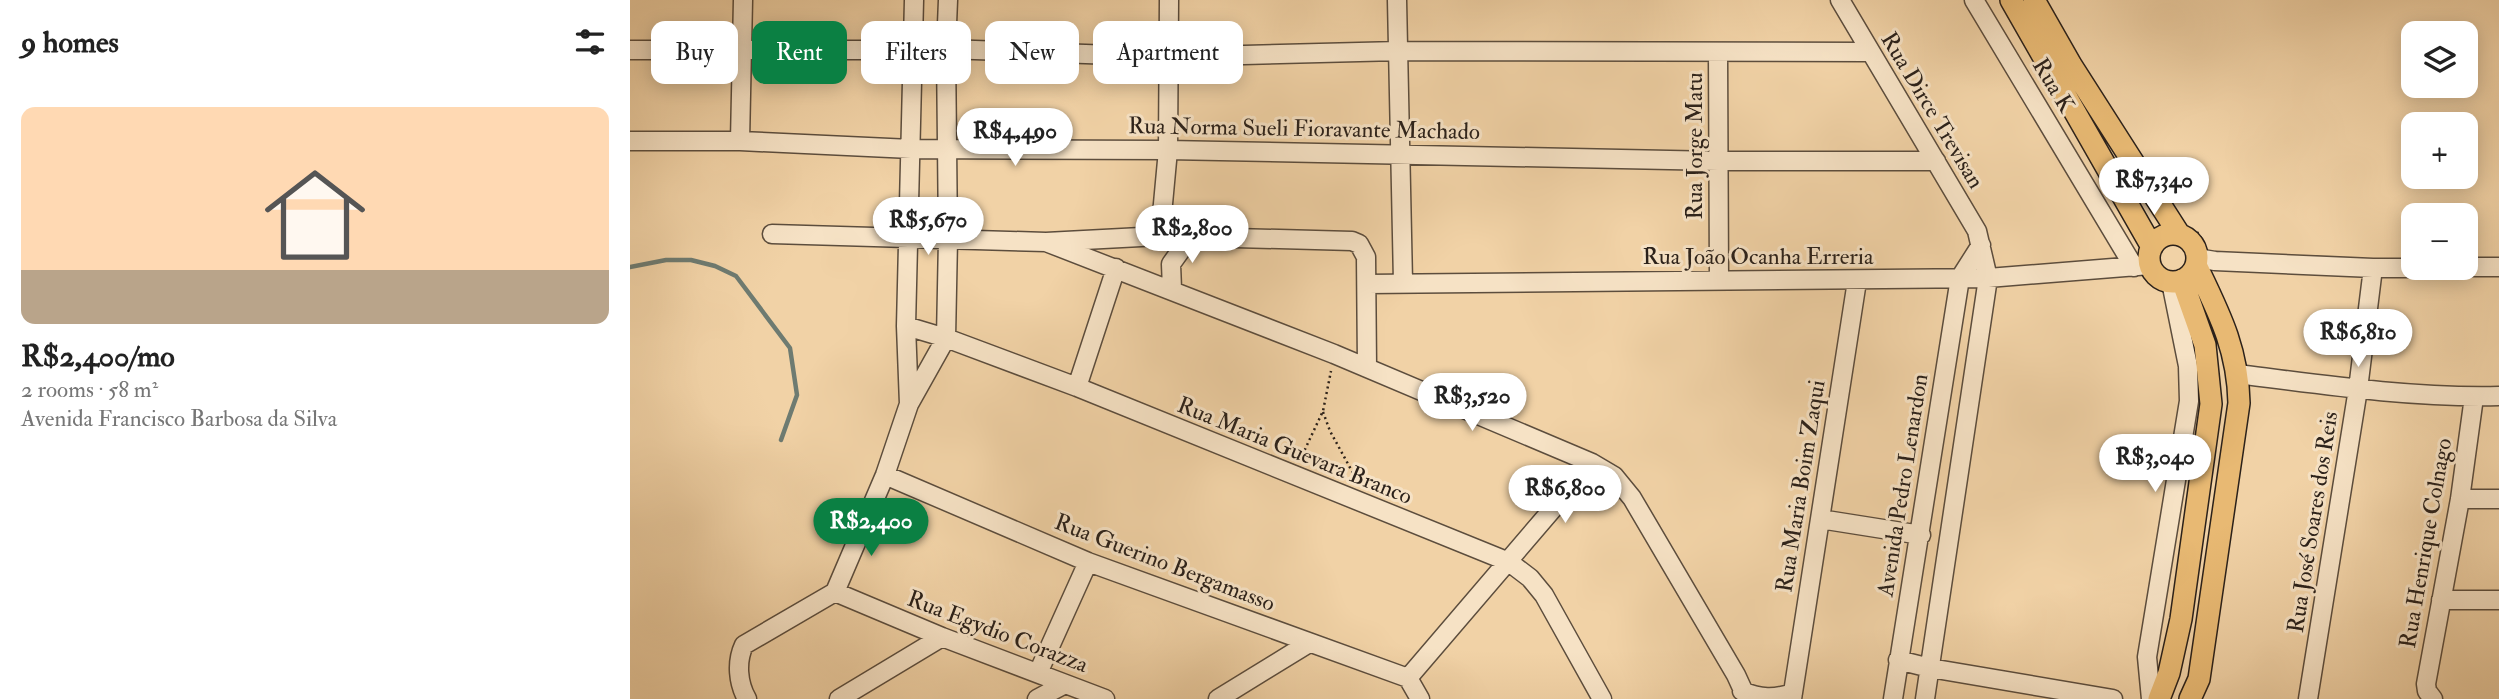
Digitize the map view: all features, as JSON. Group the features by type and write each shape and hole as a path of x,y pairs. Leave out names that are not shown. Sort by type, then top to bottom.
{"main road":[{"path":"2011,0 2145,260 2162,279 2187,271"},
{"path":"2034,0 2071,65 2179,234 2195,247 2187,271 2206,345 2211,404 2181,619 2169,673 2159,699"},
{"path":"2145,260 2158,239 2168,234 2179,234"},
{"path":"2187,271 2227,334 2238,374 2239,403 2199,678 2190,699"}],"street":[{"path":"740,141 743,0"},
{"path":"914,0 914,21"},
{"path":"947,21 948,0"},
{"path":"1169,0 1169,21"},
{"path":"1396,0 1403,282"},
{"name":"Rua Dirce Trevisan","path":"1840,0 1977,232 1988,278"},
{"name":"Rua K","path":"1974,0 2145,260"},
{"path":"630,50 861,49"},
{"path":"971,50 1093,54"},
{"path":"1243,55 1399,51 1870,52"},
{"name":"Rua Jorge Matu","path":"1718,52 1719,281"},
{"path":"909,404 906,326 913,84"},
{"path":"747,699 740,679 740,653 748,642 835,592 885,475 909,404 946,338 946,84"},
{"path":"1160,236 1168,150 1169,84"},
{"name":"Rua Norma Sueli Fioravante Machado","path":"630,141 740,141 911,149 1168,150 1718,161 1936,161"},
{"path":"772,234 1046,242 1160,236 1352,241 1359,244 1366,257 1367,367"},
{"path":"1172,289 1171,264 1191,236"},
{"path":"1046,242 1367,367 1592,463 1614,475 1632,498 1745,695 1770,699 1793,696"},
{"path":"1960,278 1981,246"},
{"name":"Rua João Ocanha Erreria","path":"1367,284 1988,278 2145,260"},
{"path":"2151,699 2147,657 2189,401 2187,271 2215,261 2401,268"},
{"path":"2478,268 2499,267"},
{"path":"1077,387 1116,268"},
{"name":"Rua José Soares dos Reis","path":"2308,699 2358,389 2373,268"},
{"name":"Avenida Pedro Lenardon","path":"1894,695 1960,278"},
{"path":"1894,695 1929,698 1930,668 1988,278"},
{"name":"Rua Maria Boim Zaqui","path":"1793,696 1857,281"},
{"name":"Rua Maria Guevara Branco","path":"906,326 946,338 1077,387 1509,562 1530,578 1544,595 1602,699"},
{"path":"2238,374 2358,389 2474,397 2499,396"},
{"name":"Rua Henrique Colnago","path":"2431,698 2426,684 2460,499 2474,397"},
{"path":"1420,699 1408,678 1592,463"},
{"name":"Rua Guerino Bergamasso","path":"885,475 1088,562 1408,678"},
{"path":"2460,499 2499,499"},
{"path":"1820,519 1921,535"},
{"path":"1038,673 1088,562"},
{"name":"Rua Egydio Corazza","path":"835,592 942,638 1105,699"},
{"path":"2441,600 2499,600"},
{"path":"839,699 942,638"},
{"path":"1218,699 1309,643"},
{"path":"1898,660 1930,668 2113,699"},
{"path":"1037,699 1065,684"}],"path":[{"path":"1293,474 1322,411 1334,354"},
{"path":"1322,411 1359,484"}],"waterway":[{"path":"630,267 666,260 691,260 715,266 736,276 790,348 797,395 781,440"}]}
